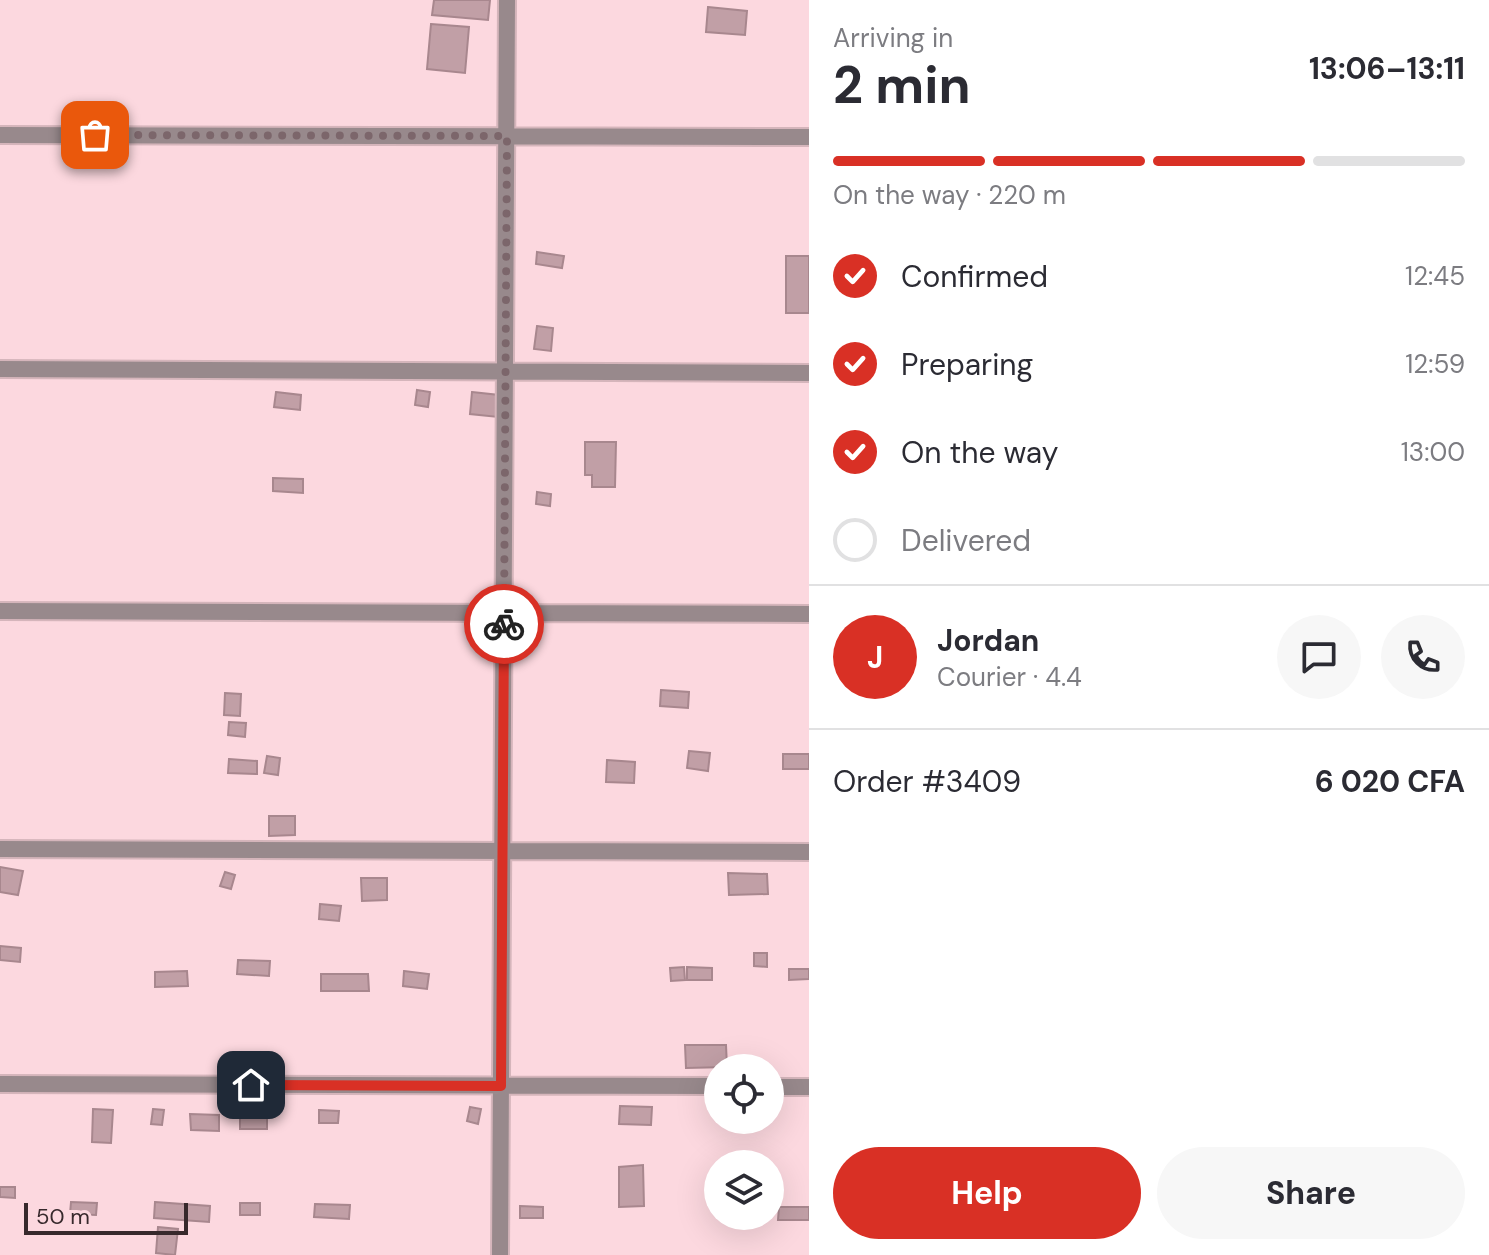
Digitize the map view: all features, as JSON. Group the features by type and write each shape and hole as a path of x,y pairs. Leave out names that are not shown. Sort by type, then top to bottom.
{"street":[{"path":"500,1255 507,0"},
{"path":"0,135 809,137"},
{"path":"0,369 809,373"},
{"path":"0,611 809,614"},
{"path":"0,849 809,852"},
{"path":"0,1084 704,1086"},
{"path":"784,1087 809,1087"}],"building":[{"path":"434,0 490,0 488,20 432,15"},
{"path":"708,7 747,11 745,35 706,32"},
{"path":"431,24 469,27 465,73 427,69"},
{"path":"537,252 564,256 562,268 536,264"},
{"path":"786,256 809,256 809,313 786,313"},
{"path":"537,326 553,328 551,351 534,349"},
{"path":"417,390 430,392 428,407 415,405"},
{"path":"276,392 301,395 300,410 274,407"},
{"path":"472,392 499,395 498,417 470,414"},
{"path":"585,442 616,442 615,487 592,487 592,475 585,475"},
{"path":"273,478 303,479 303,493 273,491"},
{"path":"537,492 551,494 550,506 536,504"},
{"path":"661,690 689,692 688,708 660,706"},
{"path":"225,693 241,694 240,716 224,715"},
{"path":"229,722 246,723 245,737 228,735"},
{"path":"689,751 710,753 708,771 687,768"},
{"path":"783,754 809,754 809,769 783,769"},
{"path":"267,756 280,758 278,775 264,773"},
{"path":"229,759 257,761 257,774 228,773"},
{"path":"607,760 635,762 634,783 606,782"},
{"path":"269,816 295,816 295,835 269,836"},
{"path":"0,867 23,871 18,895 0,892"},
{"path":"225,872 235,875 231,889 220,886"},
{"path":"728,873 767,874 768,894 729,895"},
{"path":"361,878 387,878 387,900 362,901"},
{"path":"320,904 341,906 339,921 319,919"},
{"path":"0,946 21,948 20,962 0,960"},
{"path":"754,953 767,953 767,967 754,966"},
{"path":"238,960 270,961 269,976 237,974"},
{"path":"684,967 685,980 671,981 670,968"},
{"path":"687,967 712,968 712,980 687,980"},
{"path":"789,969 809,969 809,979 789,980"},
{"path":"187,971 188,986 155,987 155,972"},
{"path":"404,971 429,974 427,989 403,986"},
{"path":"321,974 368,974 369,991 321,991"},
{"path":"685,1045 726,1045 726,1054 704,1054 704,1068 686,1068"},
{"path":"620,1106 652,1107 651,1125 619,1124"},
{"path":"470,1107 481,1109 478,1124 467,1121"},
{"path":"93,1109 113,1110 111,1143 92,1142"},
{"path":"153,1109 164,1110 162,1125 151,1124"},
{"path":"319,1110 339,1111 338,1123 319,1123"},
{"path":"240,1112 267,1112 267,1129 240,1129"},
{"path":"190,1114 219,1115 219,1131 191,1130"},
{"path":"643,1165 644,1206 619,1207 619,1167"},
{"path":"0,1187 15,1187 15,1198 0,1197"},
{"path":"71,1202 97,1203 96,1215 70,1214"},
{"path":"155,1202 210,1206 209,1222 154,1218"},
{"path":"240,1203 260,1203 260,1215 240,1215"},
{"path":"315,1204 350,1205 349,1219 314,1217"},
{"path":"520,1206 543,1207 543,1218 520,1218"},
{"path":"784,1207 809,1207 809,1220 784,1220"},
{"path":"158,1227 178,1229 175,1255 156,1253"}],"way so far":[{"path":"95,135 507,136 504,624"}],"route":[{"path":"251,1085 501,1086 504,624"}]}
